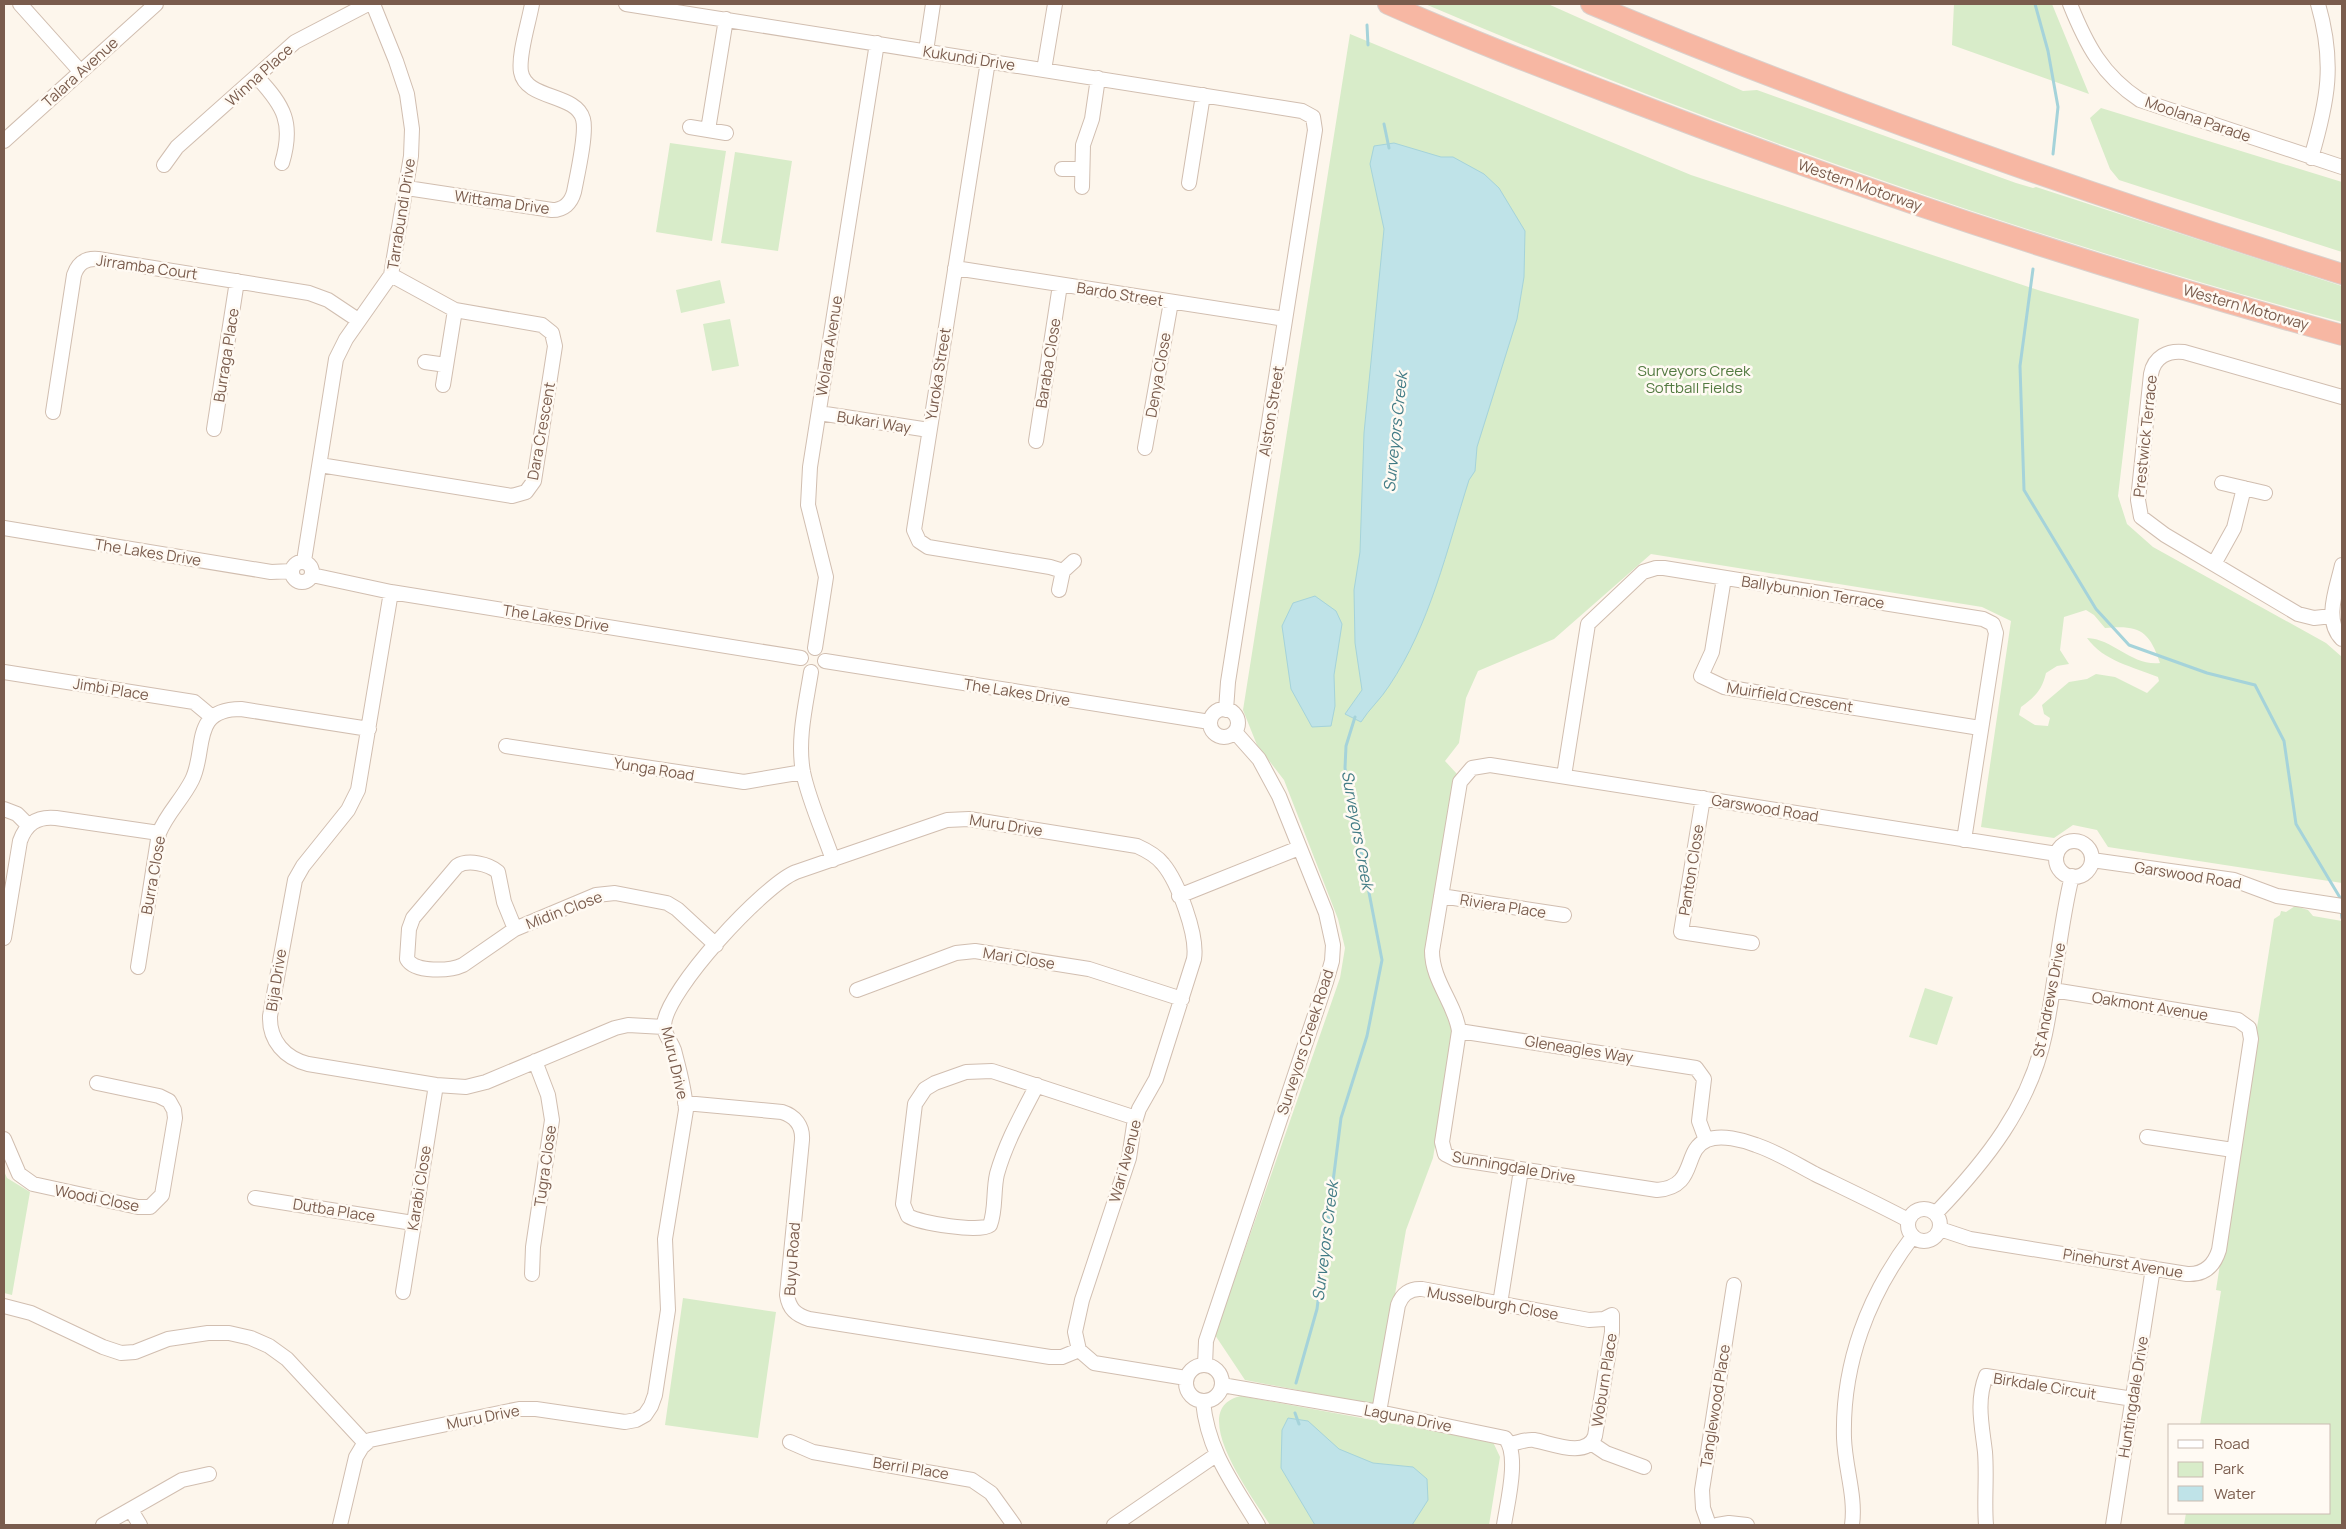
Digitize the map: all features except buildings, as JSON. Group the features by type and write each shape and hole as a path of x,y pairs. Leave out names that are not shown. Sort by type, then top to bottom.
{"highway":[{"name":"Western Motorway","path":"1388,4 1644,106 1863,186 2076,256 2342,335"},
{"path":"1591,4 1929,136 2125,204 2342,274"}],"street":[{"path":"20,4 80,71"},
{"name":"Talara Avenue","path":"4,141 156,4"},
{"name":"Winna Place","path":"164,165 177,147 301,38 368,4"},
{"name":"Tarrabundi Drive","path":"304,561 336,359 346,338 391,275 407,188 412,139 409,104 396,61 373,4"},
{"name":"Wittama Drive","path":"407,188 552,210 563,208 570,202 574,192 584,122 578,110 533,87 522,76 521,64 532,4"},
{"name":"Kukundi Drive","path":"626,4 1098,78 1311,114"},
{"path":"926,51 933,4"},
{"path":"1044,70 1055,4"},
{"name":"Moolana Parade","path":"2070,4 2085,41 2096,58 2120,84 2140,100 2342,167"},
{"path":"2311,158 2324,111 2328,78 2326,41 2318,4"},
{"path":"708,130 726,19"},
{"name":"Wolara Avenue","path":"815,648 826,577 809,512 808,496 819,413 878,43"},
{"name":"Yuroka Street","path":"988,61 914,526 919,541 928,547 1050,567 1063,572"},
{"path":"257,77 273,95 287,127 288,144 282,162"},
{"path":"1082,187 1083,145 1092,119 1098,78"},
{"path":"1189,183 1202,95"},
{"name":"Alston Street","path":"1226,710 1228,682 1315,130 1315,120 1311,114"},
{"path":"690,127 726,133"},
{"path":"1062,169 1081,169"},
{"name":"Jirramba Court","path":"53,412 74,275 83,261 98,259 315,294 328,300 358,320"},
{"name":"Bardo Street","path":"955,268 1285,319"},
{"name":"Dara Crescent","path":"320,465 512,496 520,496 529,490 534,481 555,346 552,333 542,325 455,310 391,275"},
{"name":"Burraga Place","path":"214,429 237,281"},
{"name":"Baraba Close","path":"1036,441 1060,285"},
{"name":"Denya Close","path":"1145,448 1171,302"},
{"path":"443,385 455,310"},
{"name":"Prestwick Terrace","path":"2332,616 2314,618 2303,616 2144,521 2138,510 2151,374 2157,360 2169,353 2184,352 2342,397"},
{"path":"425,362 446,365"},
{"name":"Bukari Way","path":"819,413 929,430"},
{"path":"2222,483 2265,493"},
{"path":"2214,564 2234,528 2244,488"},
{"name":"The Lakes Drive","path":"4,528 271,572 292,571"},
{"path":"304,561 311,566 312,575 308,580 302,582 294,577 292,571 296,564 304,561"},
{"path":"1059,590 1063,572 1074,561"},
{"path":"2342,564 2332,616 2335,631 2342,639"},
{"name":"Ballybunnion Terrace","path":"1564,776 1584,636 1591,619 1638,576 1652,569 1664,568 1990,622 1995,628 1996,633 1964,840"},
{"name":"The Lakes Drive","path":"312,575 391,592 801,658"},
{"name":"Muirfield Crescent","path":"1724,578 1712,652 1701,676 1724,687 1980,728"},
{"name":"Bija Drive","path":"391,592 361,778 354,800 303,866 292,887 271,1010 271,1025 278,1045 286,1054 301,1062 460,1088 473,1086 621,1026 664,1027"},
{"path":"815,648 822,651 825,661 819,670 811,672 804,668 801,658 805,651 815,648"},
{"name":"The Lakes Drive","path":"825,661 1210,722"},
{"name":"Jimbi Place","path":"4,672 194,702 212,717"},
{"path":"811,672 802,737 803,772 833,860"},
{"path":"212,717 224,711 241,709 369,729"},
{"path":"1226,710 1236,716 1238,724 1235,732 1228,737 1219,736 1212,730 1210,722 1214,714 1226,710"},
{"name":"Burra Close","path":"138,967 159,834 168,813 186,791 194,776 202,734 212,717"},
{"name":"Surveyors Creek Road","path":"1205,1365 1206,1341 1332,961 1333,945 1330,927 1279,796 1259,759 1235,732"},
{"name":"Yunga Road","path":"506,746 744,782 803,772"},
{"name":"Garswood Road","path":"1472,768 1490,765 2057,854"},
{"name":"Sunningdale Drive","path":"1472,768 1462,777 1458,786 1433,945 1433,962 1459,1032 1442,1142 1443,1152 1455,1159 1646,1190 1661,1190 1673,1186 1684,1176 1696,1149 1706,1140"},
{"name":"Panton Close","path":"1703,798 1681,932 1752,943"},
{"path":"4,809 17,814 28,825"},
{"path":"4,938 18,846 28,825 41,819 52,817 159,834"},
{"name":"Muru Drive","path":"365,1443 382,1437 524,1409 620,1422 636,1420 645,1415 655,1395 667,1320 668,1300 664,1245 685,1103 674,1050 664,1027 667,1014 698,962 779,881 935,824 969,819 1137,846 1163,864 1179,896"},
{"path":"2076,841 2087,846 2092,860 2084,874 2072,876 2061,871 2058,866 2057,854 2064,844 2076,841"},
{"path":"1179,896 1299,848"},
{"name":"Garswood Road","path":"2092,860 2234,880 2277,896 2342,906"},
{"name":"Midin Close","path":"515,929 504,902 498,872 489,866 464,862 457,866 411,922 407,959 411,964 418,967 442,970 453,969 463,965 515,929 596,895 615,893 667,903 677,909 716,945"},
{"name":"St Andrews Drive","path":"1936,1213 1983,1161 2017,1109 2038,1060 2053,990 2066,901 2072,876"},
{"name":"Wari Avenue","path":"1079,1350 1075,1332 1078,1313 1129,1158 1131,1134 1136,1118 1156,1079 1196,950 1194,937 1179,896"},
{"name":"Riviera Place","path":"1441,896 1564,915"},
{"name":"Mari Close","path":"857,990 956,953 975,951 1089,969 1182,999"},
{"name":"Oakmont Avenue","path":"2053,990 2238,1020 2247,1025"},
{"name":"Pinehurst Avenue","path":"1940,1229 1970,1239 2192,1274 2202,1272 2214,1263 2219,1250 2251,1039 2247,1025"},
{"name":"Gleneagles Way","path":"1459,1032 1700,1067 1704,1079 1700,1121 1706,1140"},
{"name":"Tugra Close","path":"532,1274 533,1247 552,1120 548,1095 535,1061"},
{"path":"1038,1085 1019,1119 1004,1153 997,1177 990,1225 974,1229 917,1220 908,1216 903,1204 913,1110 918,1098 935,1083 978,1070 999,1072 1038,1085 1136,1118"},
{"name":"Woodi Close","path":"4,1139 19,1174 33,1184 138,1207 150,1207 155,1204 162,1195 165,1181 175,1118 172,1105 159,1096 97,1083"},
{"name":"Karabi Close","path":"403,1292 436,1085"},
{"name":"Buyu Road","path":"685,1103 782,1112 791,1116 800,1125 803,1136 787,1295 791,1308 799,1316 1050,1357 1062,1357 1079,1350"},
{"path":"1706,1140 1719,1137 1757,1145 1908,1220"},
{"path":"2147,1137 2233,1150"},
{"path":"1500,1304 1521,1170"},
{"name":"Dutba Place","path":"255,1198 413,1223"},
{"path":"1927,1208 1936,1213 1940,1229 1935,1237 1926,1241 1912,1236 1908,1229 1908,1220 1918,1209 1927,1208"},
{"path":"1852,1525 1854,1504 1846,1469 1844,1438 1845,1404 1851,1366 1863,1322 1874,1297 1886,1274 1912,1236"},
{"name":"Huntingdale Drive","path":"2113,1525 2153,1268"},
{"name":"Tanglewood Place","path":"1709,1525 1703,1508 1702,1490 1734,1285"},
{"name":"Musselburgh Close","path":"1379,1412 1398,1304 1404,1295 1418,1289 1589,1320 1604,1319 1612,1315"},
{"path":"4,1306 31,1313 103,1347 121,1352 135,1352 168,1339 208,1333 229,1333 251,1338 283,1356 365,1443 358,1452 354,1463 340,1525"},
{"name":"Woburn Place","path":"1510,1444 1533,1440 1580,1448 1591,1444 1595,1436 1612,1332 1612,1315"},
{"path":"1079,1350 1090,1361 1100,1364 1186,1378"},
{"path":"1205,1365 1216,1370 1222,1379 1222,1385 1214,1399 1203,1402 1189,1394 1186,1378 1193,1368 1205,1365"},
{"name":"Birkdale Circuit","path":"1986,1525 1985,1450 1982,1436 1980,1395 1986,1376 2133,1399"},
{"name":"Laguna Drive","path":"1222,1385 1498,1435 1510,1444"},
{"path":"1203,1402 1205,1422 1216,1456 1258,1525"},
{"name":"Berril Place","path":"790,1442 813,1452 972,1480 991,1493 1014,1525"},
{"path":"1504,1525 1512,1462 1510,1444"},
{"name":"Woburn Place","path":"1591,1444 1606,1453 1644,1467"},
{"path":"1114,1525 1216,1456"},
{"path":"104,1525 182,1480 209,1474"},
{"path":"131,1510 140,1525"},
{"path":"1717,1525 1729,1523 1747,1525"}],"green space":[{"path":"1425,4 1548,4 1743,91 1757,90 2016,183 2033,188 2036,187 2342,286 2342,322 2109,255 1878,179 1650,95 1537,51"},
{"path":"1954,4 2052,4 2089,94 1952,45"},
{"name":"Surveyors Creek Softball Fields","path":"1350,34 1691,175 2041,291 2139,319 2118,496 2127,524 2153,547 2326,643 2342,657 2342,883 2108,847 2097,830 2073,825 2054,838 1981,827 2011,621 1982,607 1651,554 1554,639 1478,671 1466,698 1459,743 1445,761 1457,774 1427,952 1454,1031 1433,1158 1406,1230 1376,1405 1245,1380 1215,1335 1340,978 1345,948 1338,919 1284,780 1257,745 1243,710","holes":["2086,610 2094,615 2105,628 2134,629 2147,637 2152,643 2160,663 2150,663 2131,657 2097,639 2087,638 2110,658 2158,677 2159,681 2147,693 2115,677 2096,674 2087,679 2069,682 2042,705 2044,714 2050,718 2048,726 2035,725 2019,715 2021,707 2040,689 2046,673 2057,666 2069,664 2060,650 2064,617"]},
{"path":"2101,108 2342,182 2342,252 2119,180 2110,169 2090,118"},
{"path":"670,143 726,151 712,241 656,232"},
{"path":"735,152 792,161 778,251 721,243"},
{"path":"720,280 725,303 681,313 676,290"},
{"path":"730,319 739,366 712,371 703,324"},
{"path":"2295,906 2308,910 2313,916 2342,921 2342,1525 2184,1525 2186,1514 2331,1514 2331,1424 2200,1424 2221,1291 2216,1290 2274,919 2280,915 2281,911 2286,912"},
{"path":"1925,988 1953,997 1937,1045 1909,1037"},
{"path":"4,1171 7,1178 30,1192 12,1295 4,1293"},
{"path":"683,1298 776,1312 758,1438 665,1425"},
{"path":"1241,1396 1493,1442 1500,1457 1489,1525 1270,1525 1239,1476 1228,1455 1221,1435 1219,1418 1225,1404"}],"water":[{"path":"1394,143 1441,157 1453,157 1484,174 1499,188 1525,231 1524,277 1517,319 1477,447 1475,471 1469,480 1427,612 1416,638 1386,691 1361,722 1345,714 1362,690 1355,643 1354,590 1360,552 1364,433 1384,229 1370,164 1374,146"},
{"path":"1315,596 1336,611 1342,624 1334,675 1335,706 1331,726 1312,727 1291,689 1282,626 1293,603"},
{"path":"1288,1418 1308,1421 1339,1449 1373,1463 1413,1467 1427,1479 1428,1500 1412,1525 1315,1525 1281,1468 1282,1430"}],"waterway":[{"path":"2035,4 2048,51 2058,107 2053,154"},
{"name":"Surveyors Creek","path":"1367,25 1368,45"},
{"name":"Surveyors Creek","path":"1384,124 1389,148"},
{"path":"2033,269 2020,366 2024,490 2096,609 2129,645 2207,673 2255,685 2284,741 2296,824 2342,901"},
{"name":"Surveyors Creek","path":"1296,1383 1317,1309 1341,1118 1367,1036 1382,960 1345,768 1346,746 1355,717"},
{"path":"2341,910 2342,918"},
{"name":"Surveyors Creek","path":"1295,1413 1299,1424"}]}
